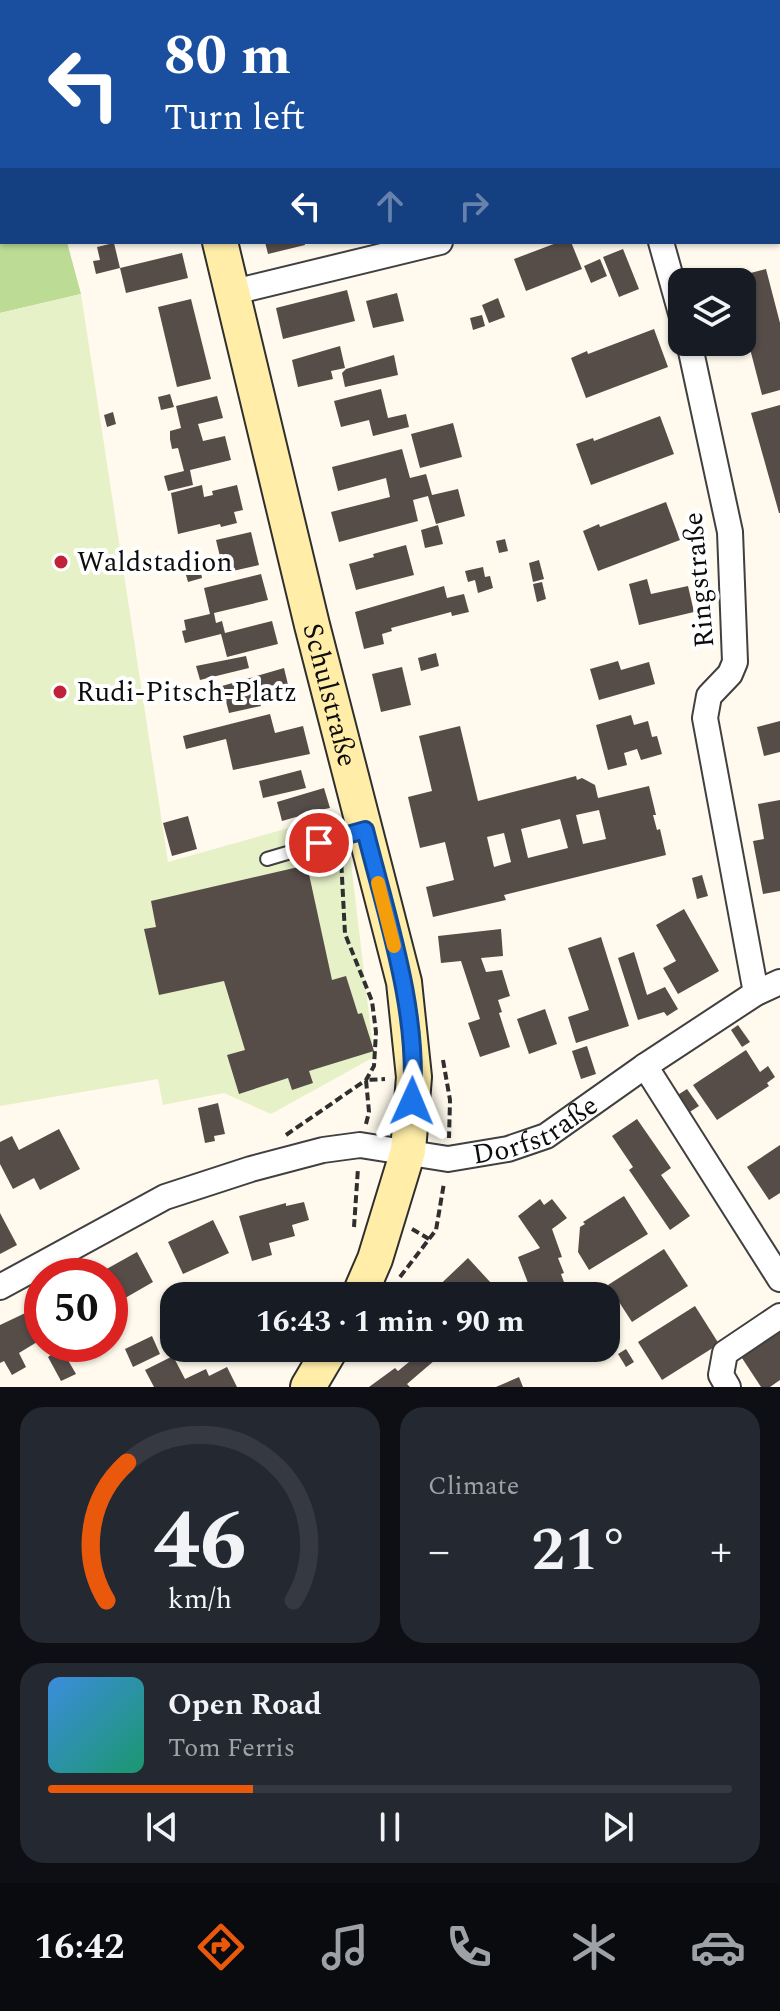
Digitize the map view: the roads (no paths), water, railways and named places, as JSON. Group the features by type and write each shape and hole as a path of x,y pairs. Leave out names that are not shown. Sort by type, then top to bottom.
{"main road":[{"name":"Schulstraße","path":"221,244 305,598 355,833 404,982 414,1077 408,1151"},
{"path":"365,1282 408,1151"},
{"path":"308,1387 323,1362"}],"street":[{"path":"234,292 432,244"},
{"path":"662,244 668,268"},
{"name":"Ringstraße","path":"692,356 730,532 735,662 730,674 709,696 705,718 756,993"},
{"name":"Dorfstraße","path":"0,1287 165,1197 251,1169 323,1150 360,1145 448,1159 508,1149 546,1136 645,1066 756,993 780,982"},
{"path":"645,1066 780,1279"},
{"path":"728,1387 721,1375 725,1353 780,1316"}],"lane":[{"path":"267,859 355,833"}],"place":[{"name":"Waldstadion","path":"61,562"},
{"name":"Rudi-Pitsch-Platz","path":"60,692"}]}
